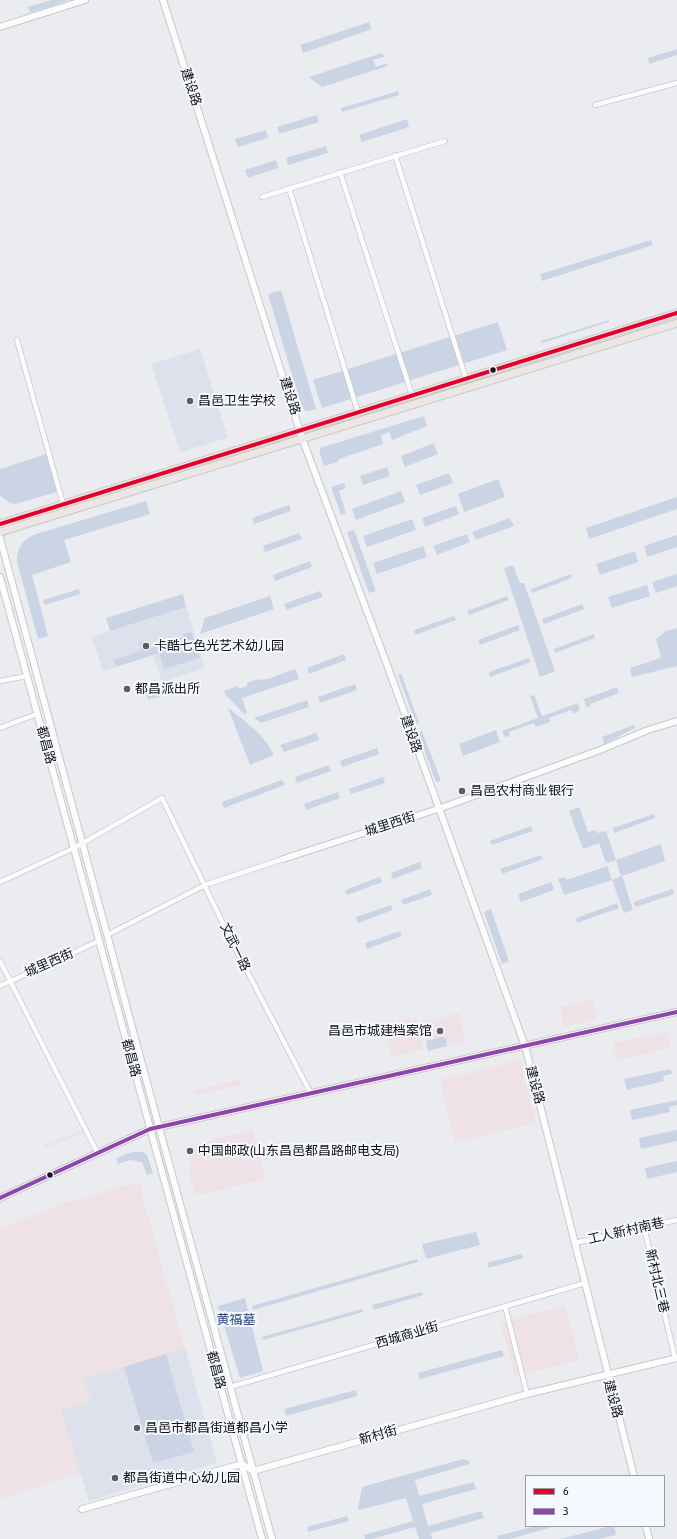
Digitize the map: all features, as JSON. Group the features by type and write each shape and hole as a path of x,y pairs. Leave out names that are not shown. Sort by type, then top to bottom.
{"main road":[{"path":"0,524 677,313"},
{"path":"0,532 677,323"}],"street":[{"path":"0,27 85,0"},
{"name":"建设路","path":"163,0 301,430 302,438 389,670 438,809 525,1046 607,1375 634,1475"},
{"path":"595,106 677,83"},
{"path":"262,196 445,141"},
{"path":"395,155 466,378"},
{"path":"340,172 412,395"},
{"path":"289,188 358,412"},
{"path":"17,340 63,504"},
{"name":"都昌路","path":"0,538 272,1539"},
{"name":"都昌路","path":"0,577 262,1539"},
{"path":"0,681 27,676"},
{"path":"0,728 37,714"},
{"name":"城里西街","path":"107,935 205,885 438,809 600,750 648,730 677,721"},
{"name":"文武一路","path":"82,842 162,798 231,940 311,1094"},
{"path":"0,882 74,848 82,842"},
{"name":"城里西街","path":"0,986 99,941"},
{"path":"0,961 98,1154"},
{"path":"0,1198 150,1129 677,1012"},
{"name":"工人新村南巷","path":"575,1243 644,1226 677,1220"},
{"name":"新村北三巷","path":"644,1226 676,1358"},
{"name":"西城商业街","path":"230,1387 585,1283"},
{"path":"505,1306 527,1394"},
{"name":"新村街","path":"253,1471 527,1394 676,1358"},
{"path":"82,1509 242,1464 253,1471"},
{"path":"646,1527 650,1539"}],"shaded area":[{"name":"昌邑卫生学校","path":"200,349 228,438 180,452 151,364"},
{"name":"卡酷七色光艺术幼儿园","path":"186,607 205,668 162,682 153,655 103,671 92,637"},
{"path":"592,1000 597,1019 564,1027 560,1007"},
{"name":"昌邑市城建档案馆","path":"459,1013 465,1042 428,1051 422,1023"},
{"path":"416,1017 424,1049 391,1057 383,1025"},
{"path":"666,1032 671,1048 617,1060 613,1043"},
{"path":"520,1060 536,1123 455,1142 440,1080"},
{"path":"240,1079 241,1085 196,1095 195,1090"},
{"path":"85,1129 86,1132 44,1149 42,1146"},
{"path":"253,1130 265,1179 195,1196 188,1169 191,1168 187,1148 188,1146"},
{"path":"138,1182 141,1185 141,1191 185,1348 124,1367 92,1402 62,1410 81,1473 0,1499 0,1228 65,1203"},
{"path":"565,1305 580,1360 515,1376 500,1323"},
{"name":"昌邑市都昌街道都昌小学","path":"185,1348 217,1463 89,1501 61,1410 91,1402 84,1379"}],"green space":[{"path":"51,0 69,0 30,13 28,7"},
{"path":"369,22 372,29 303,53 300,45"},
{"path":"677,49 677,55 649,64 648,58"},
{"path":"382,53 384,57 373,60 376,67 387,63 388,66 322,87 309,77"},
{"path":"398,91 399,95 342,112 341,108"},
{"path":"317,115 319,122 279,134 277,127"},
{"path":"407,119 409,127 362,142 359,135"},
{"path":"266,130 268,138 238,147 235,139"},
{"path":"326,146 328,153 288,165 286,158"},
{"path":"276,160 278,168 248,178 245,170"},
{"path":"651,240 653,245 542,281 540,274"},
{"path":"281,290 316,409 306,412 301,405 268,294"},
{"path":"609,320 609,322 542,343 541,341"},
{"path":"498,322 507,350 322,408 313,380"},
{"path":"424,416 427,426 392,440 389,432 381,435 383,444 339,459 337,462 324,466 320,454 320,448"},
{"path":"434,443 438,454 405,467 401,456"},
{"path":"46,454 57,492 16,504 10,503 0,495 0,469"},
{"path":"387,467 390,476 363,485 360,476"},
{"path":"449,473 453,483 420,495 416,485"},
{"path":"498,479 505,497 464,512 458,494"},
{"path":"344,483 346,488 339,491 346,513 341,515 331,487"},
{"path":"401,491 405,502 356,520 352,509"},
{"path":"677,497 677,509 589,539 586,528"},
{"path":"146,501 150,514 64,540 71,562 32,575 48,636 38,639 17,562 18,552 21,545 27,539 36,534"},
{"path":"289,505 291,511 254,524 252,518"},
{"path":"456,506 459,514 425,527 422,518"},
{"path":"510,518 514,526 476,540 472,532"},
{"path":"412,519 416,530 367,547 363,536"},
{"path":"354,530 376,591 369,593 347,532"},
{"path":"299,533 302,539 265,552 263,546"},
{"path":"467,534 470,542 437,555 433,546"},
{"path":"677,535 677,547 647,557 644,546"},
{"path":"423,546 427,557 377,574 373,563"},
{"path":"635,551 638,562 600,575 596,564"},
{"path":"310,561 312,567 275,581 273,575"},
{"path":"513,565 520,583 524,583 555,671 540,677 504,568"},
{"path":"571,574 572,578 532,593 531,589"},
{"path":"677,574 677,586 656,593 652,582"},
{"path":"647,585 650,596 612,608 608,597"},
{"path":"79,589 80,594 45,605 43,600"},
{"path":"320,591 323,597 286,610 284,604"},
{"path":"183,594 186,607 110,631 106,618"},
{"path":"270,596 274,609 200,634 205,618"},
{"path":"507,596 509,600 469,615 467,611"},
{"path":"582,604 584,609 544,624 542,619"},
{"path":"454,616 456,620 415,635 414,630"},
{"path":"518,625 520,630 480,645 478,640"},
{"path":"677,628 677,666 632,677 630,668 661,658 656,639 666,631"},
{"path":"191,632 200,658 164,669 159,653 116,667 114,660 141,651 139,642 144,641 148,649 184,637 183,634"},
{"path":"594,634 595,638 555,653 554,649"},
{"path":"344,654 346,660 309,674 307,668"},
{"path":"529,658 531,662 490,677 489,672"},
{"path":"295,669 299,679 242,698 247,713 244,714 225,694 224,691 237,686 239,689 247,686 247,683 255,680 268,679"},
{"path":"401,673 419,723 416,724 398,675"},
{"path":"155,680 161,696 148,700 143,684"},
{"path":"355,684 357,690 320,703 318,697"},
{"path":"617,687 619,693 590,704 591,707 586,706 584,699"},
{"path":"534,695 542,716 578,703 580,710 573,714 571,710 549,718 550,722 536,727 534,723 509,732 510,736 505,737 502,731 538,718 530,696"},
{"path":"307,700 309,707 261,723 254,718"},
{"path":"228,708 266,741 274,755 250,765"},
{"path":"634,725 635,728 604,744 602,737"},
{"path":"496,730 500,742 463,756 459,744"},
{"path":"422,731 441,781 436,782 418,733"},
{"path":"316,733 319,740 284,752 280,745"},
{"path":"377,748 379,754 342,767 340,761"},
{"path":"329,765 331,771 297,783 295,777"},
{"path":"383,777 385,783 351,794 349,789"},
{"path":"282,780 285,785 224,808 222,802"},
{"path":"338,792 340,798 306,810 304,804"},
{"path":"579,807 588,832 596,830 597,833 606,831 616,860 606,863 599,843 583,849 569,811"},
{"path":"654,814 655,818 614,833 613,828"},
{"path":"531,826 533,831 492,845 490,841"},
{"path":"661,844 665,861 622,876 633,910 624,913 612,880 621,876 616,860"},
{"path":"541,855 543,859 502,874 500,869"},
{"path":"420,862 422,868 393,879 391,873"},
{"path":"607,866 612,880 564,895 558,879 565,877 567,880"},
{"path":"380,877 382,882 347,895 345,890"},
{"path":"551,882 554,890 521,902 518,894"},
{"path":"430,889 432,895 403,905 401,900"},
{"path":"672,889 674,894 635,907 634,902"},
{"path":"617,903 619,908 577,923 576,918"},
{"path":"391,905 393,910 358,923 356,917"},
{"path":"491,909 509,961 502,964 484,912"},
{"path":"400,931 402,936 367,949 365,943"},
{"path":"442,1037 446,1039 447,1046 428,1051 426,1041"},
{"path":"671,1069 672,1074 663,1076 664,1081 627,1090 624,1079"},
{"path":"677,1100 677,1105 669,1107 670,1112 632,1120 630,1110"},
{"path":"677,1130 677,1141 641,1149 639,1138"},
{"path":"132,1152 142,1152 147,1155 153,1173 147,1175 142,1162 130,1160 118,1164 116,1158"},
{"path":"677,1161 677,1172 647,1179 645,1168"},
{"path":"476,1232 480,1245 426,1259 422,1244"},
{"path":"521,1254 523,1258 489,1268 487,1263"},
{"path":"417,1259 418,1262 253,1310 252,1306"},
{"path":"422,1292 423,1295 374,1310 372,1305"},
{"name":"黄福墓","path":"245,1298 263,1371 240,1378 218,1306"},
{"path":"362,1309 363,1312 263,1340 262,1337"},
{"path":"502,1350 504,1356 420,1379 418,1373"},
{"path":"166,1354 194,1452 153,1463 124,1367"},
{"path":"356,1390 357,1396 286,1416 284,1409"},
{"path":"463,1459 469,1461 470,1464 415,1480 419,1496 474,1482 476,1489 422,1504 428,1526 481,1511 484,1518 431,1533 432,1539 419,1539 415,1527 372,1539 365,1539 364,1535 413,1521 406,1498 359,1510 358,1508 362,1487"},
{"path":"347,1516 349,1521 308,1532 307,1527"},
{"path":"532,1527 552,1527 510,1539 498,1539 497,1536"},
{"path":"607,1527 614,1527 616,1535 599,1539 560,1539"}],"transit line":[{"name":"6","path":"0,524 677,313"},
{"name":"3","path":"0,1198 150,1129 677,1012"}],"place":[{"name":"昌邑卫生学校","path":"190,401"},
{"name":"卡酷七色光艺术幼儿园","path":"146,646"},
{"name":"都昌派出所","path":"127,689"},
{"name":"昌邑农村商业银行","path":"462,791"},
{"name":"昌邑市城建档案馆","path":"440,1031"},
{"name":"中国邮政(山东昌邑都昌路邮电支局)","path":"190,1151"},
{"name":"昌邑市都昌街道都昌小学","path":"137,1428"},
{"name":"都昌街道中心幼儿园","path":"115,1478"}]}
